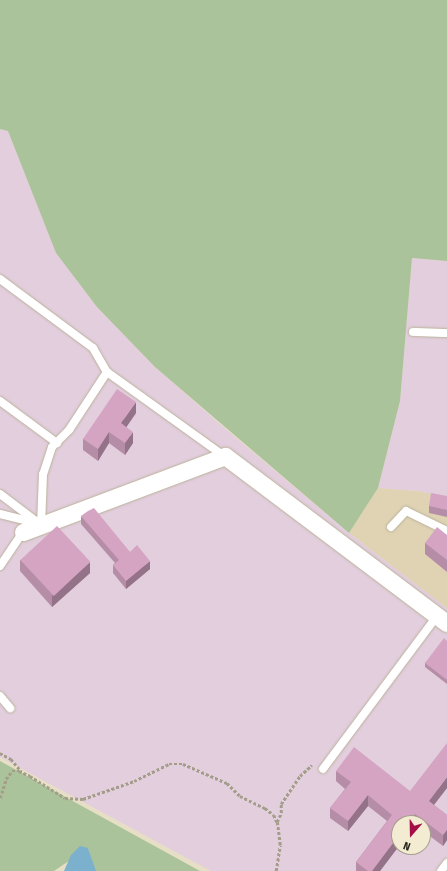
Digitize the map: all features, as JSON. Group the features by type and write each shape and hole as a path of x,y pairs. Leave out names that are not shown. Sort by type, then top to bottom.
{"street":[{"path":"23,532 225,456 442,619"}],"lane":[{"path":"0,279 93,348 107,372 225,456"},
{"path":"412,332 447,333"},
{"path":"42,525 42,474 52,447 57,443 87,405 107,372"},
{"path":"0,401 57,443"},
{"path":"0,494 42,525"},
{"path":"391,527 406,511 447,530"},
{"path":"0,514 42,525"},
{"path":"0,566 23,532"},
{"path":"323,769 442,619"},
{"path":"0,696 10,708"},
{"path":"441,871 447,863"}],"path":[{"path":"0,753 11,759 22,772 65,798 83,799 134,781 169,764 183,764 227,783 240,796 265,808 274,815 277,822 280,845 276,871"},
{"path":"277,822 284,798 300,776 314,763"},
{"path":"0,798 6,779 12,772 22,772"}],"shaded area":[{"path":"0,129 8,131 56,253 97,307 155,367 229,432 349,533 447,608 447,871 211,871 0,757"},
{"path":"412,258 447,261 447,497 418,491 378,488 400,401"},
{"path":"378,488 418,491 447,497 447,609 349,533"}],"green space":[{"path":"0,0 447,0 447,261 412,258 400,401 378,488 349,533 155,367 97,307 56,253 8,131 0,129"},
{"path":"0,761 200,871 95,871 88,848 54,871 0,871"}],"water":[{"path":"80,846 88,848 96,871 64,871 71,855"}],"building":[{"path":"117,389 136,402 121,423 133,432 125,443 109,432 98,449 83,439"},
{"path":"431,493 447,496 447,510 429,506"},
{"path":"94,508 130,552 137,545 150,561 126,581 113,565 119,560 81,516"},
{"path":"57,526 90,562 54,596 20,560"},
{"path":"437,527 447,535 447,560 425,543"},
{"path":"444,638 447,641 447,680 425,663"},
{"path":"447,743 447,777 429,801 447,815 447,830 443,835 431,826 431,815 392,815 368,795 348,821 330,808 351,782 336,771 354,747 410,791"},
{"path":"391,816 391,846 372,871 368,871 356,862"}]}
